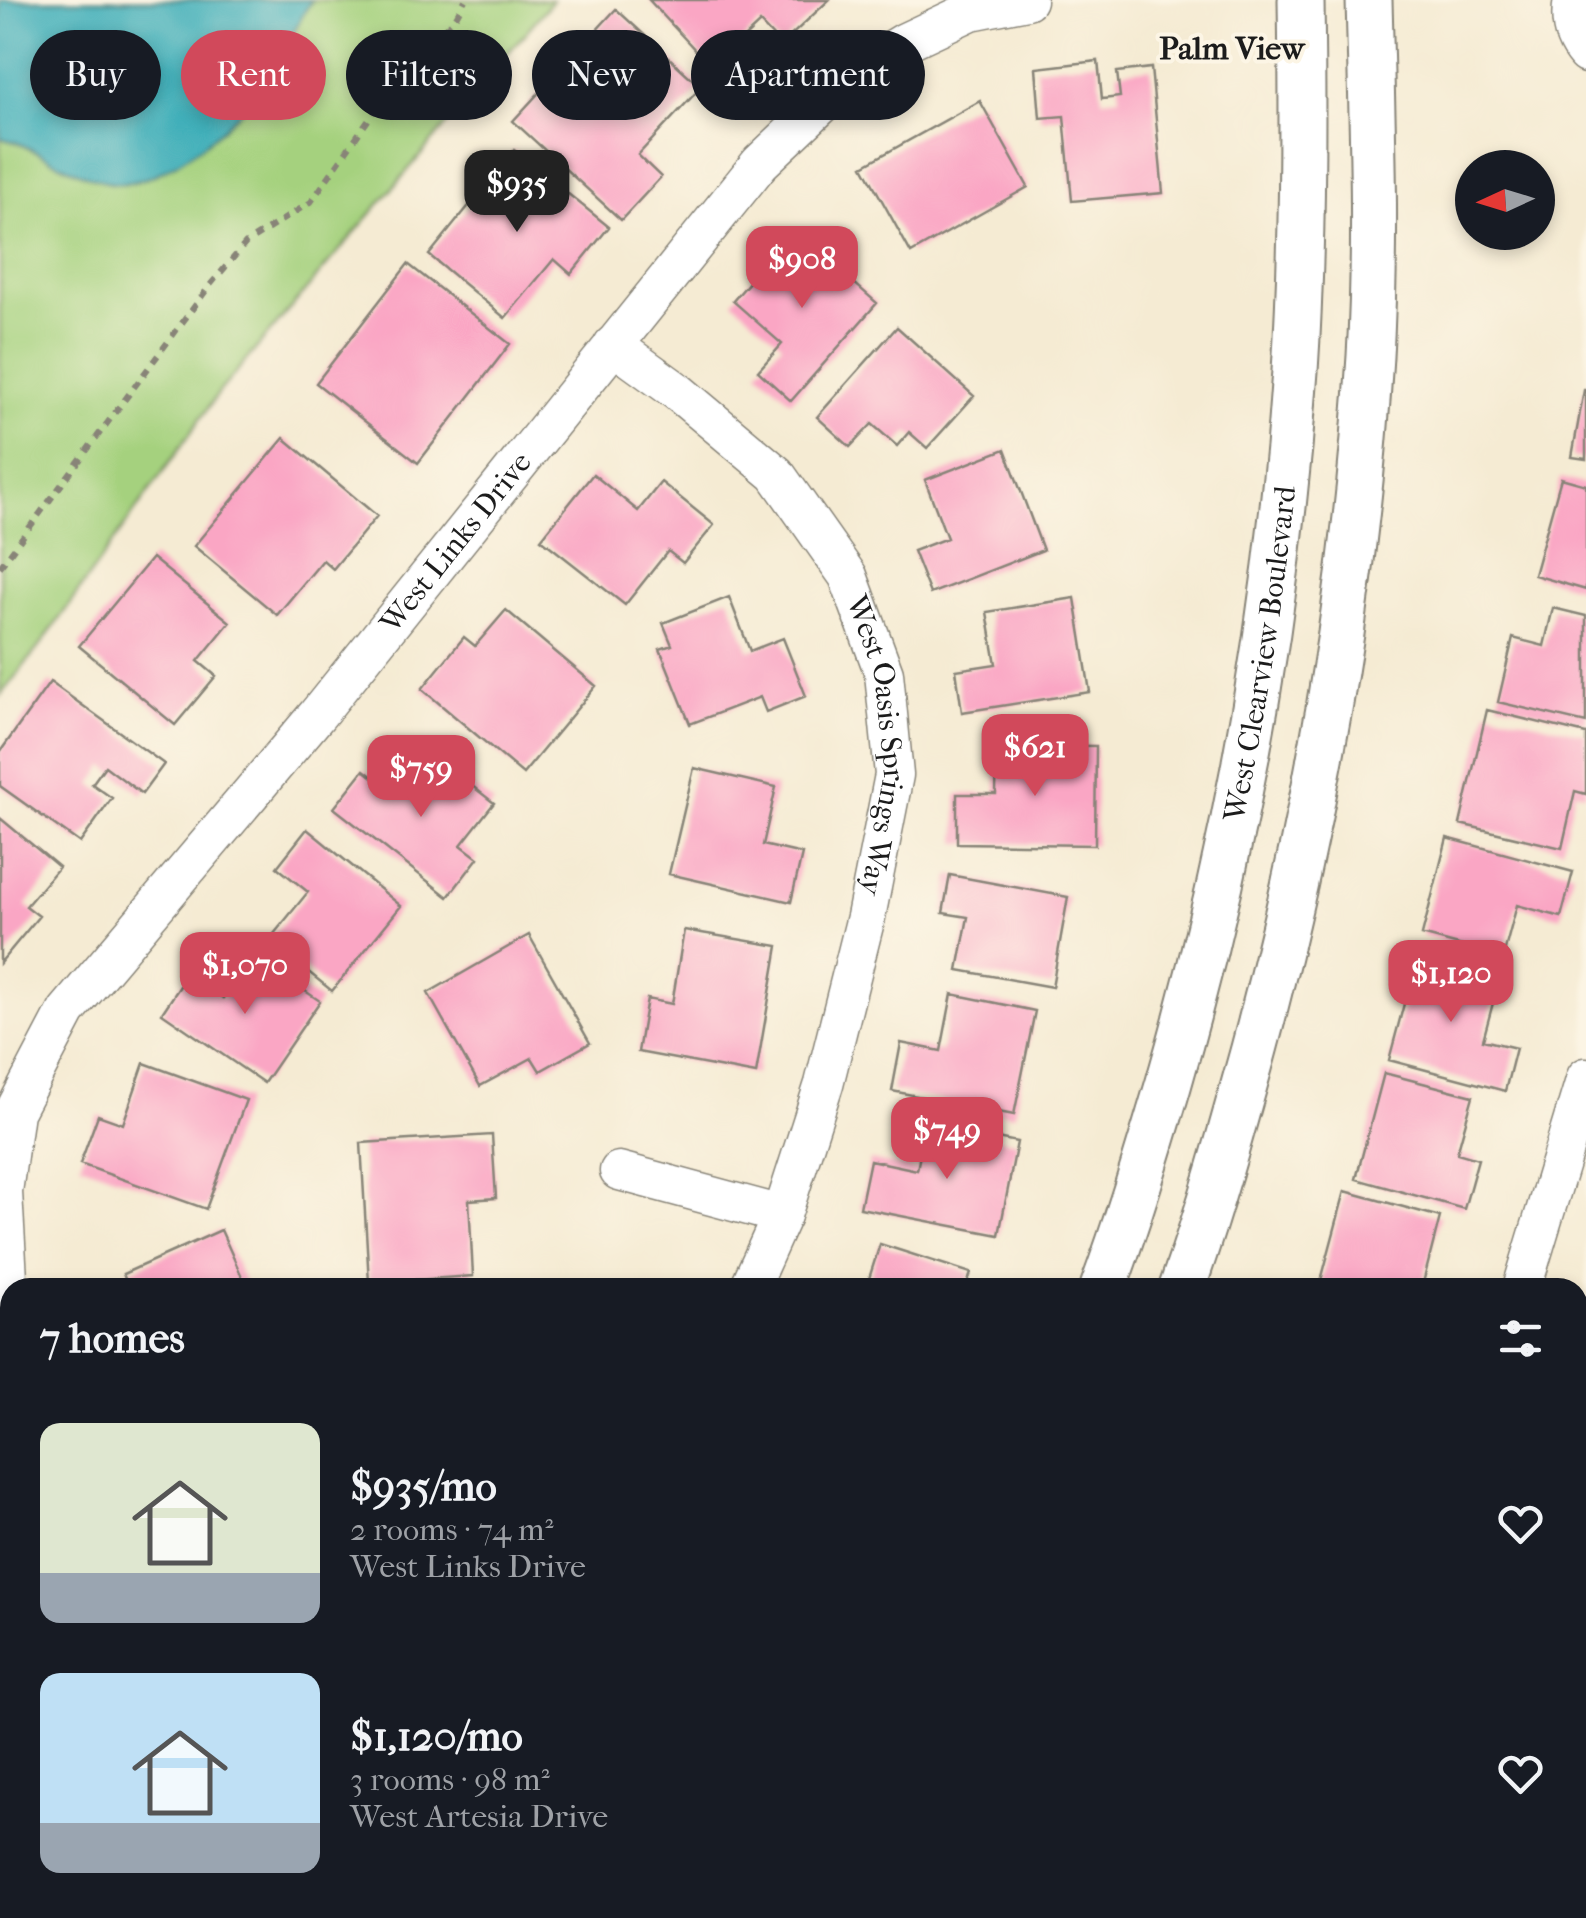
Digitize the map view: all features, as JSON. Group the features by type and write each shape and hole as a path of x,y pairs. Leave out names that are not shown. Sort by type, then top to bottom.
{"street":[{"name":"West Links Drive","path":"7,1278 1,1192 14,1112 66,1010 317,715 760,163 856,72 905,42 971,10 1028,0"},
{"name":"West Clearview Boulevard","path":"1106,1278 1150,1144 1213,918 1260,670 1283,505 1295,371 1302,156 1300,0"},
{"path":"1185,1278 1212,1202 1292,906 1326,734 1362,460 1370,352 1372,150 1368,0"},
{"path":"1573,0 1573,31 1586,54"},
{"name":"West Oasis Springs Way","path":"614,344 776,474 848,576 884,673 894,775 866,916 829,1065 782,1215 754,1278"},
{"path":"1525,1278 1586,1077"},
{"path":"619,1171 782,1215"}],"path":[{"path":"0,567 210,284 246,243 310,202 388,90 422,47 454,20 465,0"}],"green space":[{"path":"0,0 553,0 512,48 512,30 346,30 346,120 451,120 220,391 43,642 0,696"}],"water":[{"path":"0,0 312,0 295,30 181,30 181,120 231,120 202,146 152,176 128,183 106,182 0,138"}],"building":[{"path":"649,0 829,0 797,30 767,30 760,23 753,30 691,30 691,45"},
{"path":"616,9 639,30 597,30"},
{"path":"671,59 691,78 691,98 671,119"},
{"path":"1098,61 1102,99 1120,97 1117,72 1151,68 1163,193 1072,201 1064,116 1040,118 1036,68"},
{"path":"532,100 532,120 670,120 638,155 661,177 621,220 513,121"},
{"path":"980,101 1028,187 911,253 863,166"},
{"path":"514,150 609,227 571,274 554,259 505,318 429,255"},
{"path":"794,230 877,303 791,401 758,371 782,344 733,301"},
{"path":"408,264 510,344 418,463 316,383"},
{"path":"897,327 974,396 927,448 909,432 897,446 872,424 850,447 817,417"},
{"path":"1586,390 1586,459 1572,457"},
{"path":"284,438 377,516 333,569 323,560 277,615 194,546"},
{"path":"1005,449 1043,550 930,594 913,551 947,538 925,480"},
{"path":"593,474 638,511 661,482 714,525 683,563 668,551 625,605 541,539"},
{"path":"1561,478 1586,485 1586,590 1534,575"},
{"path":"152,558 230,622 198,661 216,676 175,725 79,646"},
{"path":"729,597 750,651 783,638 806,696 766,712 760,697 690,724 660,649 672,645 663,623"},
{"path":"1075,598 1090,692 962,712 956,670 996,664 987,612"},
{"path":"1553,608 1586,616 1586,723 1498,702 1513,638 1544,646"},
{"path":"506,610 596,686 523,774 422,689 464,637 475,646"},
{"path":"50,682 164,764 142,794 105,766 92,784 112,798 80,843 0,786 0,752"},
{"path":"1487,710 1586,734 1586,794 1575,791 1562,848 1460,824"},
{"path":"997,745 1096,746 1095,845 957,843 957,794 996,794"},
{"path":"430,753 494,803 461,845 478,858 448,897 334,808 364,770 397,796"},
{"path":"694,768 776,787 763,845 802,854 791,902 669,874"},
{"path":"0,818 59,867 26,906 39,916 0,963"},
{"path":"307,829 401,906 332,991 269,940 308,892 277,867"},
{"path":"1447,838 1573,872 1561,917 1517,905 1503,957 1422,935"},
{"path":"950,875 1068,897 1052,987 958,970 968,917 943,913"},
{"path":"684,930 778,946 756,1074 638,1052 647,999 672,1004"},
{"path":"529,935 590,1043 540,1071 532,1058 480,1086 428,993"},
{"path":"1417,955 1500,977 1483,1040 1516,1048 1505,1091 1389,1060"},
{"path":"253,956 320,1001 264,1083 162,1013 188,974 223,998"},
{"path":"952,994 1035,1011 1014,1115 892,1091 901,1043 941,1051"},
{"path":"144,1063 246,1100 206,1209 80,1164 98,1115 123,1124"},
{"path":"1384,1073 1473,1096 1457,1153 1478,1159 1464,1209 1356,1179"},
{"path":"926,1124 1017,1142 999,1235 860,1208 870,1160 917,1170"},
{"path":"492,1135 496,1198 469,1200 473,1276 369,1278 361,1143"},
{"path":"1345,1191 1440,1217 1424,1278 1322,1278"},
{"path":"221,1230 243,1278 125,1278 123,1274"},
{"path":"880,1244 971,1273 969,1278 869,1278"}],"district":[{"name":"Palm View","path":"1232,48"}]}
